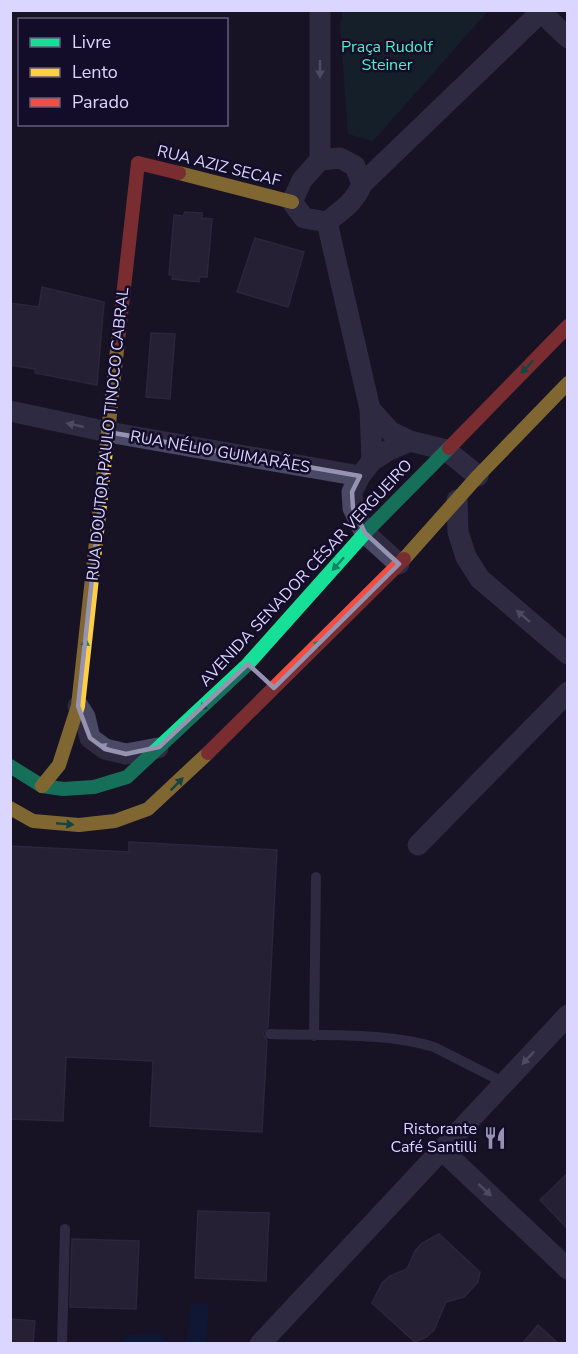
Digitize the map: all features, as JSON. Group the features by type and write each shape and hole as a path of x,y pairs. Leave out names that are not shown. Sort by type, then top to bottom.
{"street":[{"path":"320,10 320,160 302,180 292,202 304,218 327,222 347,207 358,196 362,184 541,11 567,38"},
{"path":"320,160 339,158 355,166 362,184"},
{"name":"RUA AZIZ SECAF","path":"138,163 292,202"},
{"name":"RUA DOUTOR PAULO TINOCO CABRAL","path":"42,786 59,765 78,705 138,163"},
{"path":"327,222 370,409 366,468"},
{"name":"AVENIDA SENADOR CÉSAR VERGUEIRO","path":"10,808 33,821 80,825 114,822 148,809 167,794 261,676 366,533 567,326"},
{"name":"AVENIDA SENADOR CÉSAR VERGUEIRO","path":"11,768 42,786 63,789 94,787 127,777 159,747 261,676 399,564 478,476 567,383"},
{"path":"370,409 391,432 410,441 446,450 478,476"},
{"name":"RUA NÉLIO GUIMARÃES","path":"10,411 108,432 366,468"},
{"path":"399,564 366,533 353,508 352,492 366,468 389,450 410,441"},
{"path":"457,500 458,532 466,557 480,579 567,654"},
{"path":"418,845 567,692"},
{"name":"RUA DOUTOR PAULO TINOCO CABRAL","path":"78,705 85,717 90,738 105,749 126,754 159,747"},
{"path":"260,1344 567,1015"},
{"path":"442,1150 567,1269"}],"lane":[{"path":"314,1036 316,877"},
{"path":"270,1034 392,1039 423,1044 434,1047 505,1083"},
{"path":"62,1344 65,1229"}],"highlighted area":[{"path":"108,432 360,476 352,492 353,508 365,533 399,564 274,688 248,664 159,747 126,754 105,749 90,738 78,706"}],"green space":[{"name":"Praça Rudolf Steiner","path":"343,10 488,11 373,141 348,134 340,25"}],"water":[{"path":"190,1303 209,1304 206,1343 185,1343 189,1333"},
{"path":"162,1334 166,1343 123,1343 124,1338 129,1335"}],"building":[{"path":"185,212 202,213 202,218 212,219 207,277 199,277 199,282 172,279 173,275 169,275 174,215 183,216"},
{"path":"255,238 304,252 288,307 237,292"},
{"path":"42,287 104,302 97,385 35,373 35,369 10,365 10,303 39,307"},
{"path":"151,333 175,334 170,399 146,397"},
{"path":"129,842 277,850 268,1027 263,1033 267,1041 262,1132 150,1126 153,1061 66,1057 63,1121 10,1119 10,846 129,852"},
{"path":"567,1174 567,1228 540,1200"},
{"path":"198,1211 269,1213 266,1281 195,1278"},
{"path":"439,1234 480,1272 478,1282 464,1297 446,1302 434,1330 415,1342 372,1303 382,1283 390,1276 407,1269 415,1251 422,1243"},
{"path":"72,1239 139,1241 136,1309 70,1307"},
{"path":"10,1319 35,1321 33,1344 10,1344"},
{"path":"538,1325 559,1344 522,1344"}],"traffic: fast":[{"path":"10,766 42,786 63,789 94,787 127,777 248,664 365,533 449,448"}],"traffic: slow":[{"path":"179,173 292,202"},
{"path":"42,786 59,765 78,706 118,341"},
{"path":"404,559 478,476 568,383"},
{"path":"10,808 33,821 79,825 115,821 148,809 208,753"}],"traffic: jam":[{"path":"118,341 138,163 179,173"},
{"path":"449,448 568,326"},
{"path":"208,753 404,559"}],"place":[{"name":"Ristorante Café Santilli","path":"495,1138"}]}
